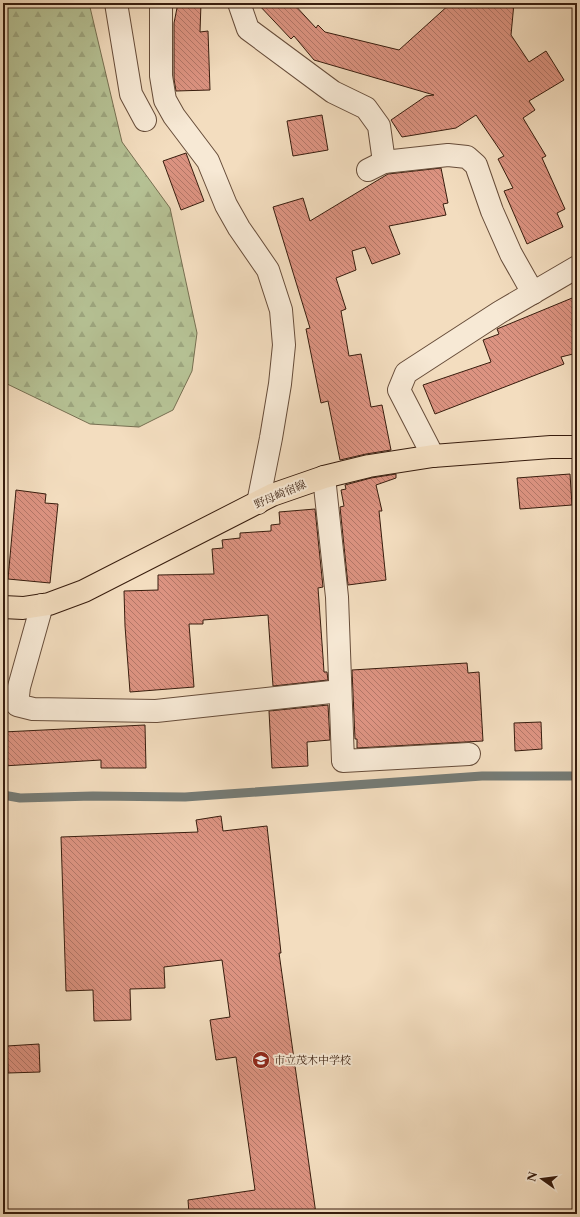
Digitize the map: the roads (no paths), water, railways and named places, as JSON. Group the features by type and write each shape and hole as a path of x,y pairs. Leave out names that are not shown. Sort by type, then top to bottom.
{"main road":[{"name":"野母崎宿線","path":"3,607 23,608 49,604 84,591 272,495 324,477 369,466 433,456 551,447 577,447"}],"street":[{"path":"116,3 131,94 145,120"},
{"path":"239,3 248,29 334,92 366,108 379,126 376,166 448,155 467,157 476,165 492,211 511,254 533,293"},
{"path":"161,4 161,76 165,100 174,116 208,162 226,205 239,228 268,270 281,310 284,345 280,384 258,503"},
{"path":"433,456 399,390 406,373 500,312 577,267"},
{"path":"324,477 337,597 343,761 469,754"},
{"path":"42,605 19,687 17,705 33,709 156,711 340,691"}],"waterway":[{"path":"3,795 20,798 93,796 185,797 482,776 577,776"}],"place":[{"name":"市立茂木中学校","path":"261,1060"}]}
